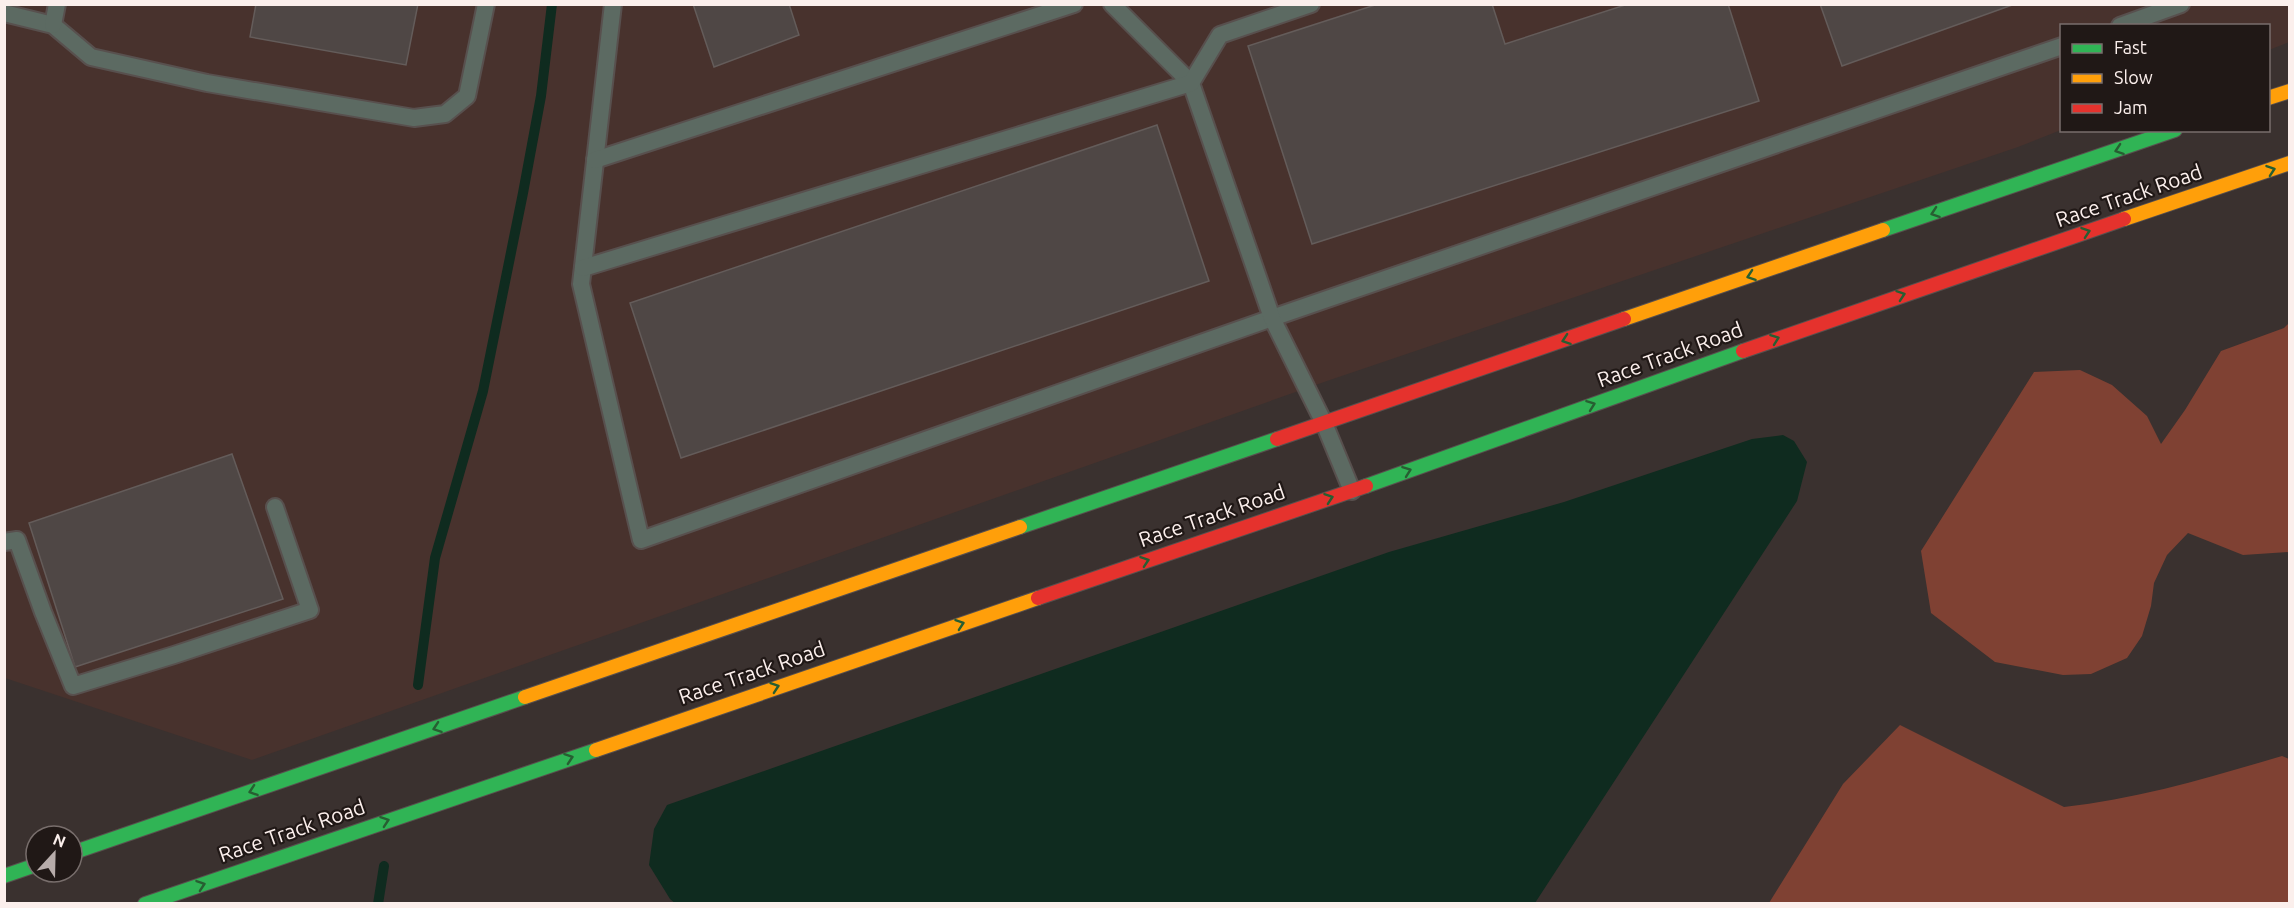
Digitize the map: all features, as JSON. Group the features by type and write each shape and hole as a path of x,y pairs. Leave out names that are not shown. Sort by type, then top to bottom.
{"main road":[{"path":"2270,97 2289,91"},
{"path":"84,849 2169,132"},
{"name":"Race Track Road","path":"145,903 1352,490 1846,314 2289,163"},
{"path":"4,876 24,869"}],"lane":[{"path":"53,25 57,4"},
{"path":"4,13 53,25 91,57 207,83 414,118 445,114 467,96 486,4"},
{"path":"613,4 581,284 641,540 1272,318 2060,46"},
{"path":"595,160 1074,4"},
{"path":"1112,4 1191,83 1272,318 1324,423 1352,490"},
{"path":"583,268 1191,83 1220,35 1311,4"},
{"path":"2126,24 2181,4"},
{"path":"4,542 17,540 73,686 310,610 275,507"}],"shaded area":[{"path":"5,5 2289,5 2289,42 2270,50 2270,24 2060,24 2060,130 2018,147 1327,381 252,760 5,678"},
{"path":"2289,323 2289,552 2243,555 2188,533 2167,555 2154,583 2151,606 2142,636 2127,658 2091,674 2063,675 1995,662 1931,613 1921,551 2034,372 2080,370 2112,385 2147,416 2161,444 2221,351 2284,328"},
{"path":"1783,435 1794,441 1807,462 1797,501 1535,903 676,904 670,899 649,865 654,829 667,805 1389,552 1564,502 1752,439"},
{"path":"1900,725 2064,807 2147,793 2282,756 2289,759 2289,903 1769,903 1843,784"}],"building":[{"path":"256,4 418,4 406,65 250,37"},
{"path":"693,4 789,4 799,35 714,67"},
{"path":"1378,4 1492,4 1505,44 1628,4 1728,4 1759,101 1312,244 1248,46"},
{"path":"1820,4 2015,4 1842,66"},
{"path":"1157,125 1209,281 681,458 630,303"},
{"path":"232,454 283,599 75,667 29,523"}],"waterway":[{"path":"418,685 435,558 483,391 523,193 541,96 552,4"},
{"path":"378,904 384,866"}],"traffic: fast":[{"path":"1883,230 2169,132"},
{"path":"1366,486 1743,351"},
{"path":"1020,527 1277,439"},
{"path":"84,849 525,697"},
{"path":"145,904 596,750"},
{"path":"4,876 24,869"}],"traffic: slow":[{"path":"2270,97 2290,91"},
{"path":"2124,219 2290,163"},
{"path":"1624,319 1883,230"},
{"path":"525,697 1020,527"},
{"path":"596,750 1038,598"}],"traffic: jam":[{"path":"1743,351 2124,219"},
{"path":"1277,439 1624,319"},
{"path":"1038,598 1366,486"}]}
